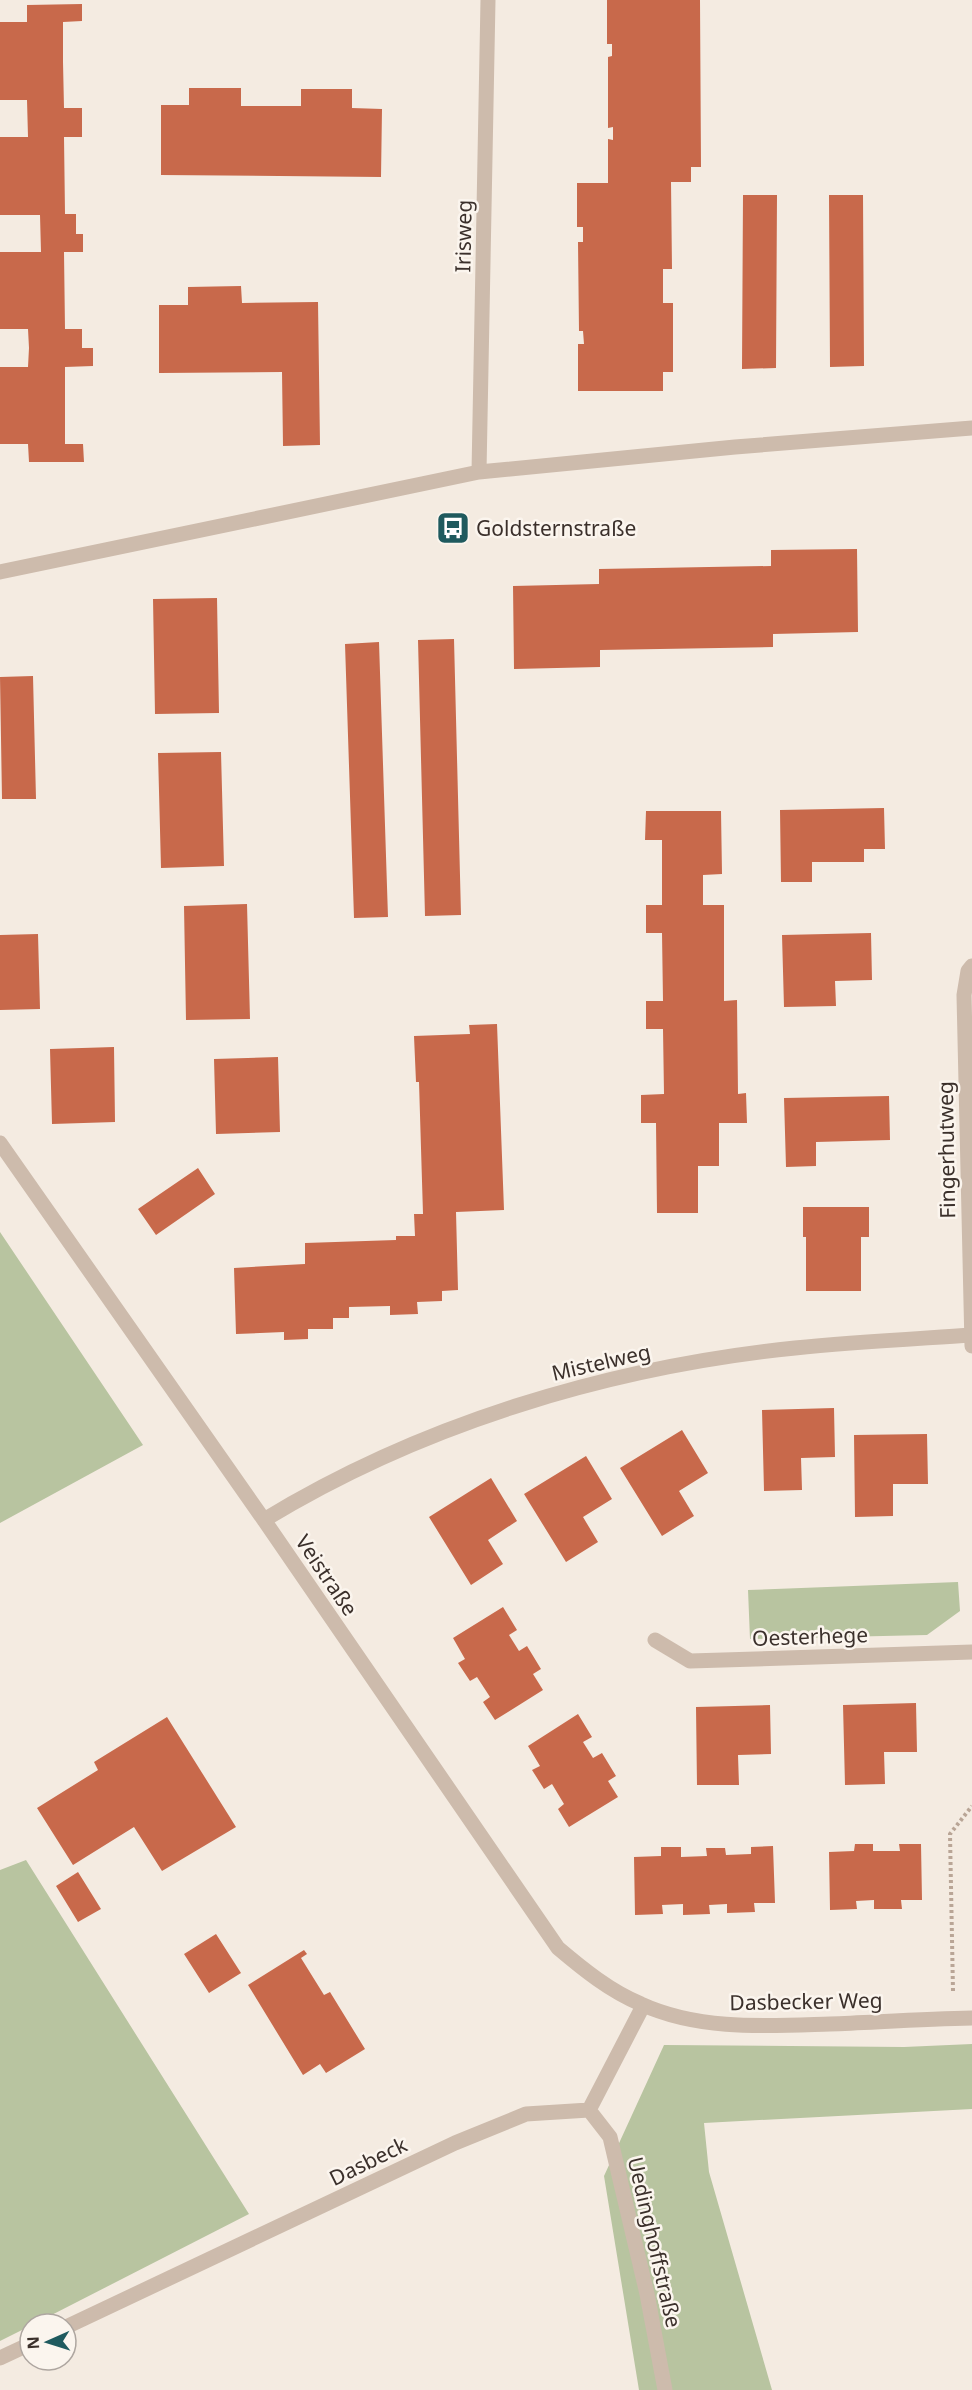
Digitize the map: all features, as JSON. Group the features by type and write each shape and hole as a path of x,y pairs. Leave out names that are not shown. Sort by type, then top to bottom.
{"street":[{"name":"Irisweg","path":"479,472 488,0"},
{"path":"0,572 479,472 746,446 972,428"},
{"name":"Fingerhutweg","path":"972,966 968,971 964,994 972,1335"},
{"name":"Veistraße","path":"0,1143 264,1520 558,1948 585,1971 643,2006"},
{"path":"972,1335 972,1346"},
{"name":"Mistelweg","path":"264,1520 315,1490 377,1459 474,1420 544,1397 618,1378 745,1355 795,1348 972,1335"},
{"name":"Oesterhege","path":"655,1640 690,1661 972,1652"},
{"path":"589,2110 643,2006"},
{"name":"Dasbecker Weg","path":"643,2006 699,2021 757,2027 972,2018"},
{"name":"Dasbeck","path":"78,2321 501,2123 526,2114 589,2110"},
{"name":"Uedinghoffstraße","path":"589,2110 610,2137 647,2294 665,2390"},
{"path":"0,2358 18,2350"}],"path":[{"path":"954,2018 950,1834 972,1806"}],"green space":[{"path":"0,1232 143,1445 0,1523"},
{"path":"958,1582 960,1611 927,1635 750,1639 748,1590"},
{"path":"26,1860 249,2214 57,2312 18,2312 18,2332 0,2341 0,1870"},
{"path":"972,2044 972,2109 704,2123 709,2172 772,2390 639,2390 604,2176 664,2045 904,2047"}],"building":[{"path":"607,0 700,0 701,167 691,167 691,182 671,182 672,269 663,269 663,303 673,303 673,372 663,372 663,391 578,391 578,344 584,344 583,331 579,331 578,242 583,242 583,227 577,227 577,183 608,183 608,139 613,140 613,127 608,128 608,57 612,56 612,44 607,44"},
{"path":"82,4 82,21 63,22 63,62 64,108 82,108 82,137 64,137 65,214 76,214 76,234 83,234 83,252 64,252 65,329 82,329 82,348 93,348 93,366 65,367 65,444 83,444 84,462 29,462 28,444 0,444 0,367 28,367 29,348 28,329 0,329 0,252 41,252 40,215 0,215 0,137 28,137 27,100 0,100 0,22 27,22 27,5"},
{"path":"189,88 241,88 241,106 301,106 301,89 352,89 352,108 382,109 381,177 161,175 161,105 189,105"},
{"path":"743,195 777,195 776,368 742,369"},
{"path":"829,195 863,195 864,366 830,367"},
{"path":"241,286 242,303 318,302 320,445 283,446 282,372 159,373 159,305 188,305 188,287"},
{"path":"857,549 858,632 773,634 773,647 600,650 600,667 514,669 513,586 599,584 599,569 771,566 771,550"},
{"path":"217,598 219,713 155,714 153,599"},
{"path":"454,639 461,915 425,916 418,640"},
{"path":"379,642 388,917 354,918 345,644"},
{"path":"33,676 36,799 2,799 0,677"},
{"path":"221,752 224,866 161,868 158,753"},
{"path":"884,808 885,849 864,849 864,862 812,862 812,882 781,882 780,810"},
{"path":"646,811 721,811 722,874 703,875 703,905 724,905 724,1001 737,1000 738,1094 746,1093 747,1123 719,1123 719,1166 698,1166 698,1213 657,1213 656,1123 641,1123 641,1095 664,1094 663,1029 646,1029 646,1001 663,1001 662,933 646,933 646,905 662,905 662,840 645,840"},
{"path":"247,904 250,1019 186,1020 184,906"},
{"path":"871,933 872,980 835,981 836,1006 784,1007 782,935"},
{"path":"38,934 40,1009 0,1010 0,935"},
{"path":"497,1024 504,1210 456,1212 458,1290 442,1291 442,1301 417,1302 418,1314 390,1315 390,1306 349,1307 349,1318 333,1318 333,1329 308,1329 308,1339 284,1340 284,1332 236,1334 234,1268 305,1264 305,1243 396,1240 396,1236 415,1236 414,1214 423,1214 419,1082 416,1082 414,1036 470,1034 469,1025"},
{"path":"114,1047 115,1122 52,1124 50,1049"},
{"path":"278,1057 280,1132 216,1134 214,1059"},
{"path":"889,1096 890,1140 816,1142 816,1166 786,1167 784,1098"},
{"path":"198,1168 215,1194 156,1235 138,1209"},
{"path":"803,1207 869,1207 869,1237 861,1237 861,1291 806,1291 806,1237 803,1237"},
{"path":"834,1408 835,1457 801,1458 802,1490 764,1491 762,1410"},
{"path":"682,1430 708,1473 679,1491 694,1516 662,1536 620,1468"},
{"path":"927,1434 928,1484 893,1484 893,1516 855,1517 854,1435"},
{"path":"586,1456 612,1499 583,1517 598,1542 566,1562 524,1494"},
{"path":"491,1478 517,1521 488,1540 503,1564 471,1585 429,1517"},
{"path":"503,1607 517,1630 509,1635 519,1651 527,1646 541,1669 533,1674 543,1690 495,1720 483,1702 490,1697 477,1677 470,1681 458,1663 465,1659 453,1638"},
{"path":"916,1703 917,1752 884,1752 885,1784 845,1785 843,1705"},
{"path":"770,1705 771,1754 738,1755 739,1785 697,1785 696,1707"},
{"path":"578,1714 592,1737 583,1742 593,1758 602,1753 616,1776 608,1781 618,1797 569,1827 558,1809 564,1804 552,1784 544,1789 532,1770 540,1766 528,1746"},
{"path":"167,1717 236,1827 162,1871 134,1827 73,1865 37,1808 98,1770 94,1762"},
{"path":"855,1844 873,1844 873,1851 900,1851 899,1844 921,1844 922,1900 901,1900 902,1909 874,1909 874,1900 856,1901 857,1909 830,1910 829,1852 854,1851"},
{"path":"773,1846 775,1903 754,1903 755,1912 727,1913 727,1904 709,1905 710,1914 683,1915 683,1904 662,1905 663,1914 635,1915 634,1857 661,1856 661,1847 681,1847 681,1857 707,1856 706,1848 725,1848 726,1855 751,1854 751,1847"},
{"path":"78,1872 101,1909 78,1922 56,1886"},
{"path":"216,1934 241,1973 209,1993 184,1954"},
{"path":"304,1950 307,1954 301,1958 324,1995 330,1992 365,2049 326,2073 320,2064 303,2075 248,1985"}],"place":[{"name":"Goldsternstraße","path":"453,528"}]}
